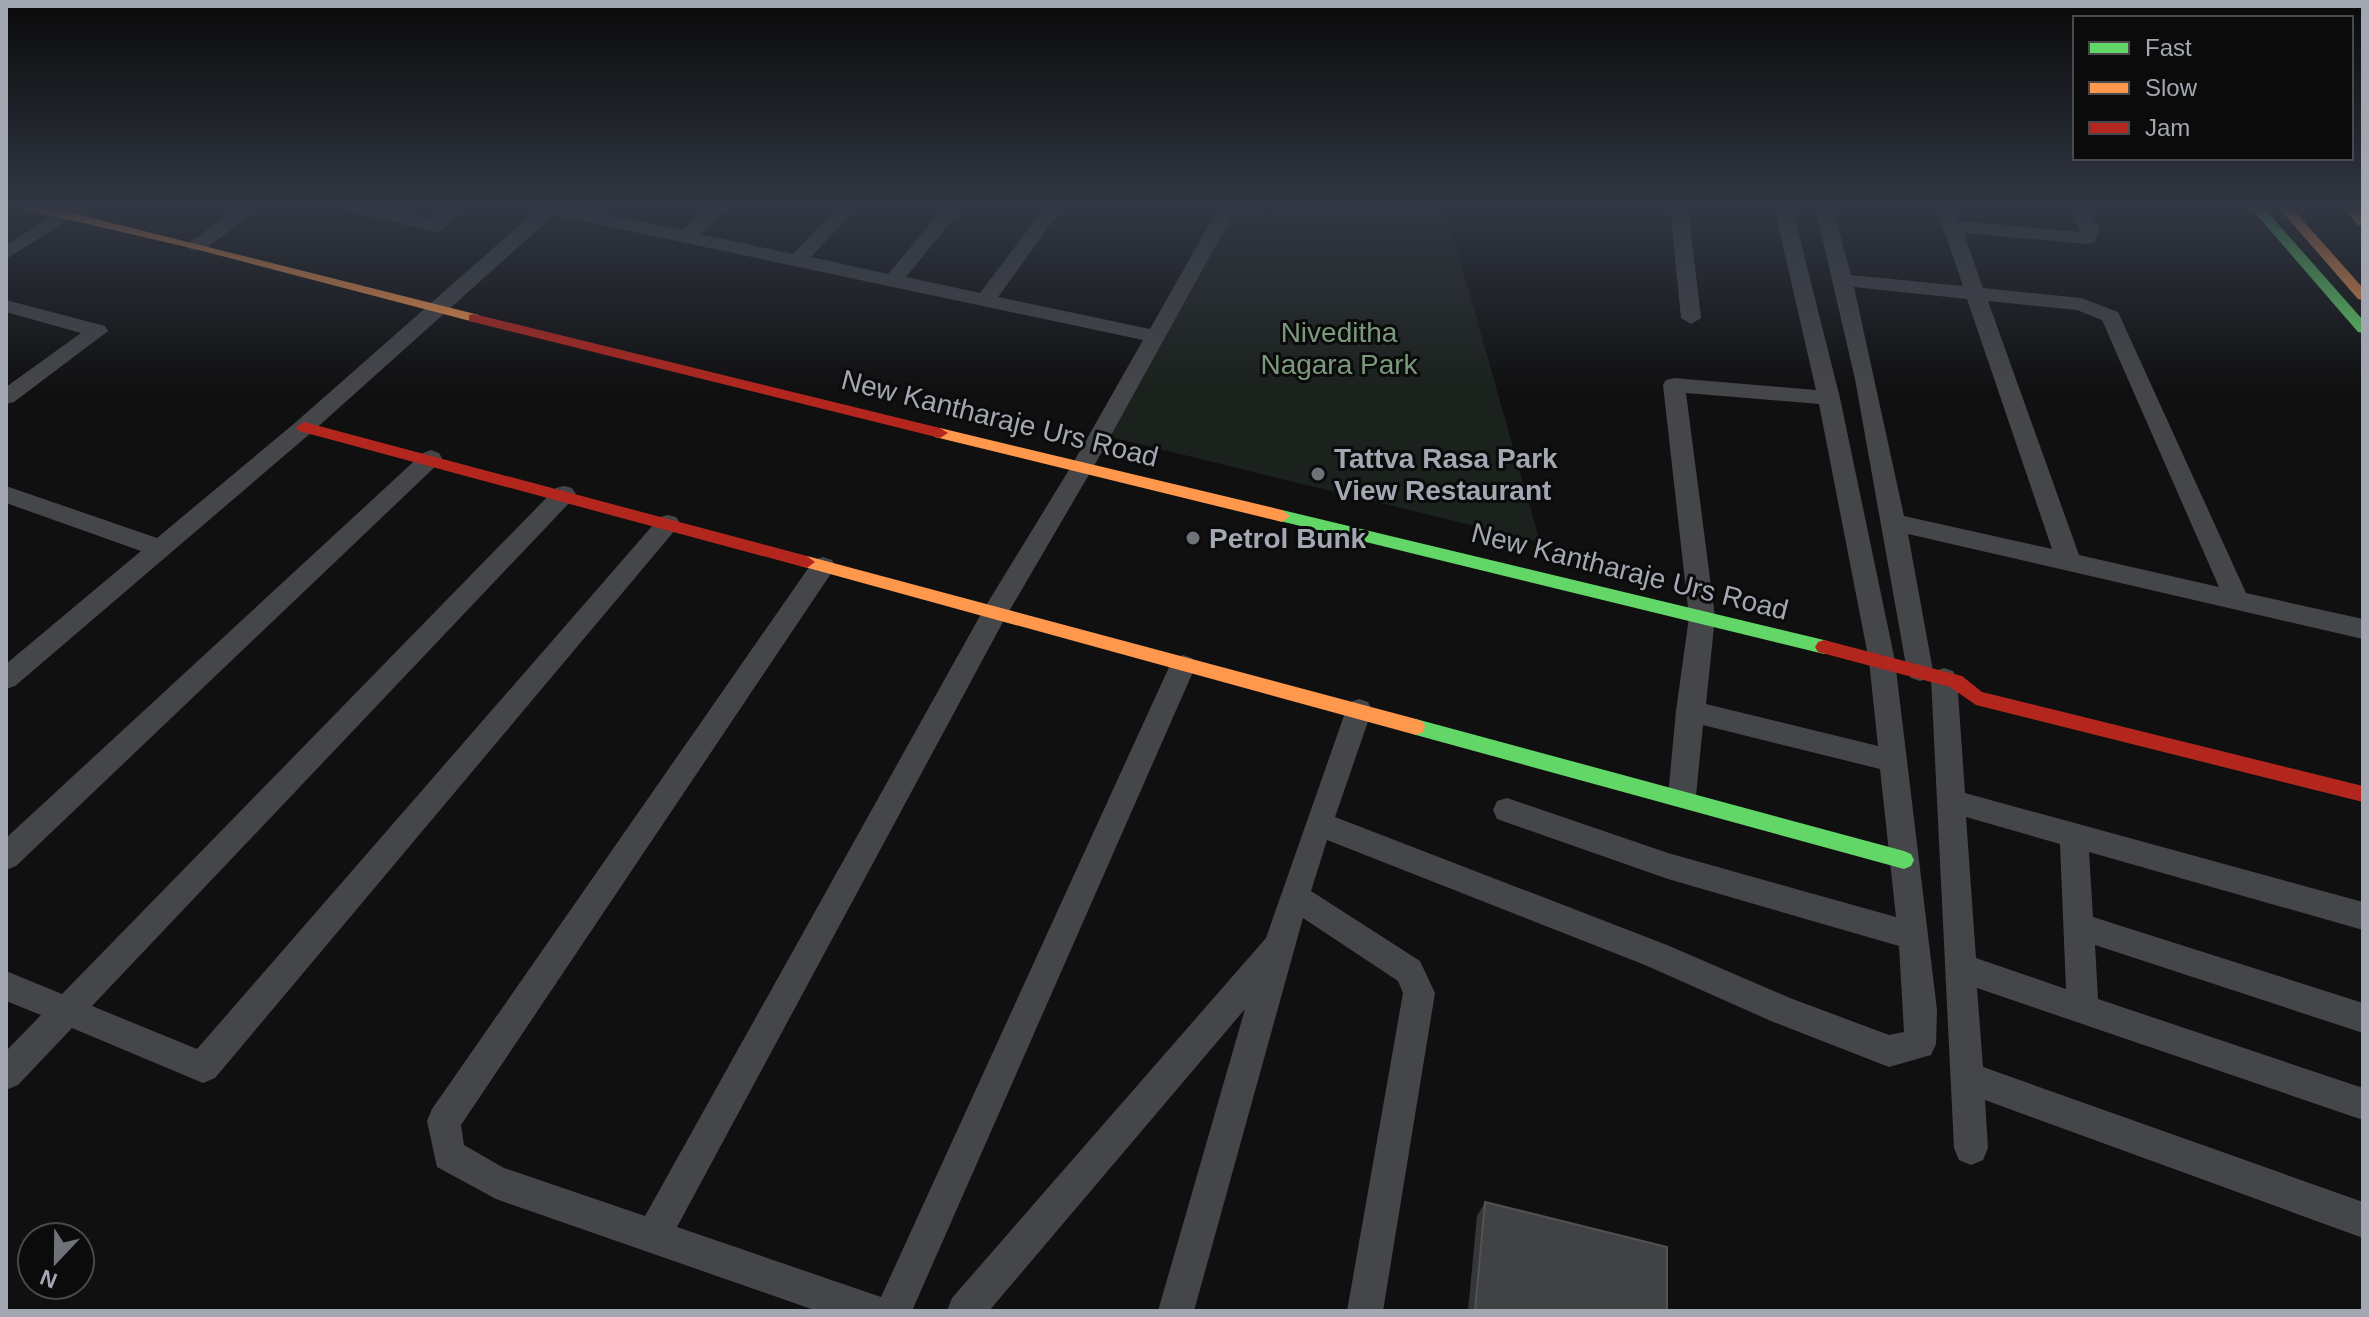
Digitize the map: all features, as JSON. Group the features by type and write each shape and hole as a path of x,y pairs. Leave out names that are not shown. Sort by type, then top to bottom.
{"main road":[{"name":"New Kantharaje Urs Road","path":"281,268 433,309 1940,676 1977,676"},
{"path":"2310,268 2363,329"},
{"path":"2339,268 2363,296"},
{"path":"304,427 431,458 994,614 1682,796 1904,860"},
{"name":"New Kantharaje Urs Road","path":"1940,676 1976,698 2363,794"}],"street":[{"path":"6,679 304,427 480,268"},
{"path":"831,268 1154,336"},
{"path":"892,282 903,268"},
{"path":"984,302 1009,268"},
{"path":"652,1237 994,614 1083,466 1193,268"},
{"path":"1686,268 1691,318"},
{"path":"1319,824 1656,955 1782,1010 1889,1051 1920,1044 1921,1010 1882,661 1829,398 1798,268"},
{"path":"1840,268 1894,522 1940,676 1951,801 1971,1148"},
{"path":"1966,268 2069,562"},
{"path":"1843,280 2081,304 2111,316 2237,600"},
{"path":"6,397 98,331 9,310"},
{"path":"1682,796 1689,711 1702,617 1674,385 1829,398"},
{"path":"6,857 431,458"},
{"path":"6,494 159,548"},
{"path":"6,1074 564,494"},
{"path":"1894,522 2363,629"},
{"path":"6,986 203,1067 668,523"},
{"path":"823,566 444,1121 449,1155 496,1182 870,1311"},
{"path":"893,1311 1183,665"},
{"path":"1176,1311 1295,897 1359,710"},
{"path":"1689,711 1893,761"},
{"path":"1951,801 2363,916"},
{"path":"1507,810 1668,866 1912,936"},
{"path":"2074,836 2083,1011"},
{"path":"1295,897 1409,971 1419,993 1365,1311"},
{"path":"2078,926 2363,1018"},
{"path":"965,1311 1283,941"},
{"path":"1961,968 2363,1104"},
{"path":"1967,1077 2363,1220"}],"green space":[{"name":"Niveditha Nagara Park","path":"1201,268 1462,268 1540,542 1106,436"}],"building":[{"path":"1485,1202 1667,1247 1667,1311 1475,1311"}],"traffic: fast":[{"path":"2310,268 2363,329"},
{"path":"1282,516 1824,647"},
{"path":"1416,727 1904,860"}],"traffic: slow":[{"path":"283,268 474,318"},
{"path":"2339,268 2363,296"},
{"path":"940,433 1282,516"},
{"path":"807,562 1416,727"}],"traffic: jam":[{"path":"474,318 940,433"},
{"path":"304,427 807,562"},
{"path":"1824,647 1956,681 1976,698 2363,794"}],"place":[{"name":"Tattva Rasa Park View Restaurant","path":"1318,474"},
{"name":"Petrol Bunk","path":"1193,538"}]}
